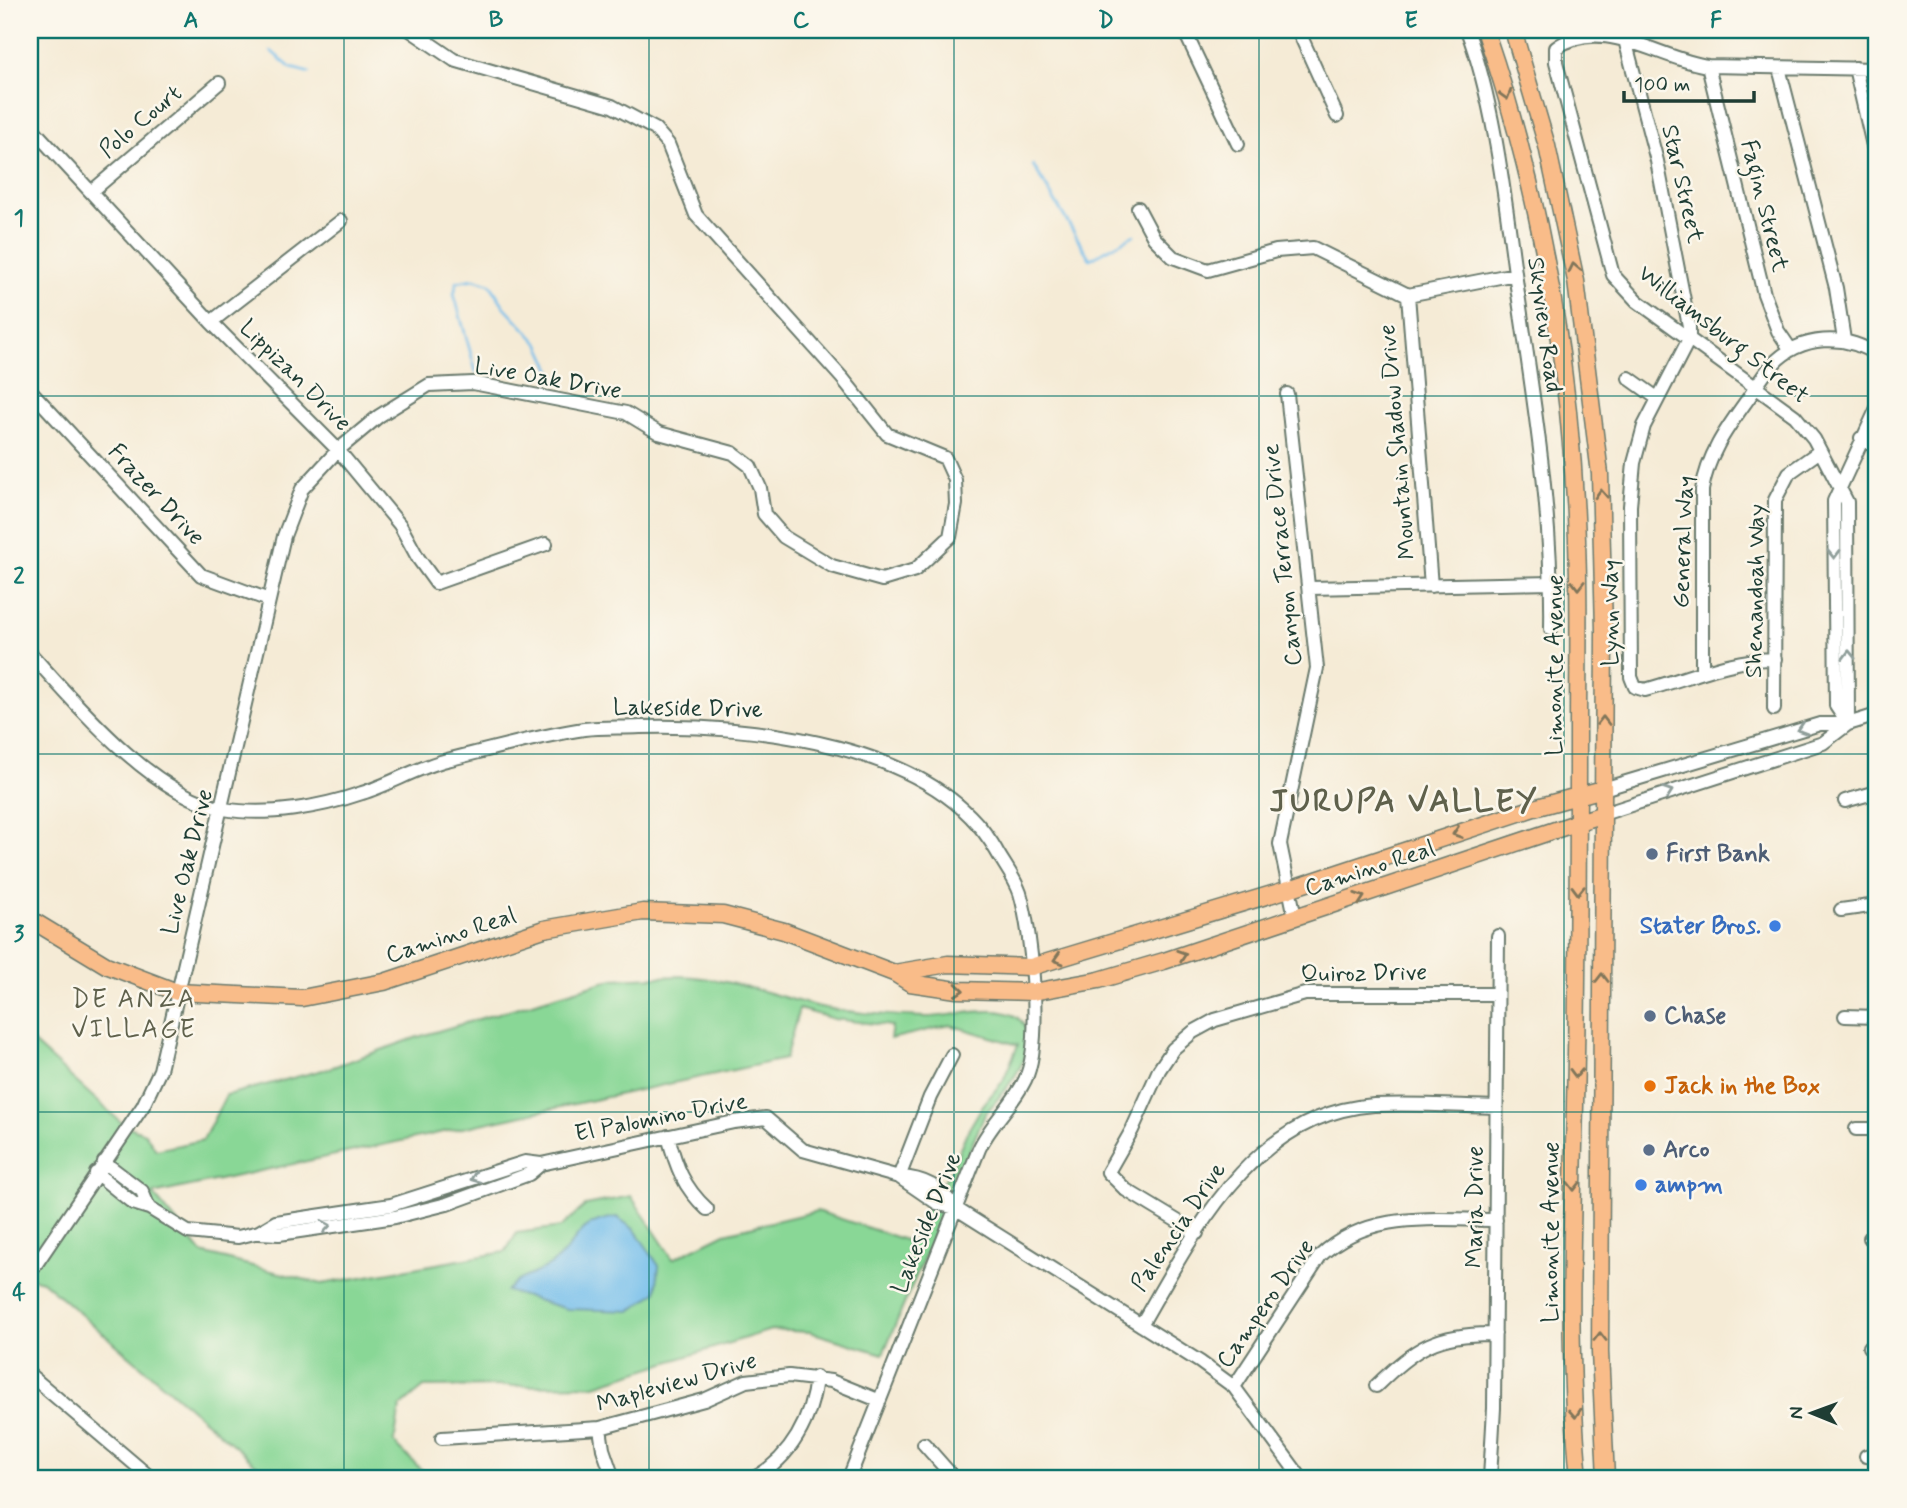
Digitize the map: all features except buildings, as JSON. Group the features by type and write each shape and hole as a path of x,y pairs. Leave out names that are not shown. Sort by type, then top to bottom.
{"main road":[{"name":"Limonite Avenue","path":"1485,30 1522,154 1560,348 1568,420 1578,575 1573,1347 1579,1478"},
{"name":"Limonite Avenue","path":"1513,30 1560,202 1576,281 1593,402 1603,552 1600,1352 1606,1478"},
{"name":"Camino Real","path":"894,973 948,964 1031,967 1289,889 1327,874 1603,789"},
{"name":"Camino Real","path":"30,919 106,965 177,992 302,998 384,982 544,929 643,912 723,915 783,931 894,973 910,983 957,990 1032,992 1099,980 1294,917 1337,906 1603,814"}],"street":[{"name":"Live Oak Drive","path":"30,1273 143,1106 160,1070 223,809 284,536 302,489 338,450 379,416 429,385 473,383 626,413 659,433 733,453 750,466 760,488 764,514 784,537 832,566 882,580 915,570 950,537 956,504 955,480 945,458 887,434 843,379 696,215 668,144 655,129 612,106 454,60 410,30"},
{"path":"1184,30 1238,145"},
{"path":"1298,30 1337,116"},
{"name":"Skyview Road","path":"1467,30 1497,148 1542,464 1552,583 1551,629"},
{"name":"Williamsburg Street","path":"1625,40 1604,36 1581,38 1565,41 1556,48 1556,62 1613,275 1637,301 1795,416 1820,451 1840,486 1847,502 1848,724"},
{"path":"1625,40 1650,47 1666,56 1708,66 1877,69"},
{"name":"Star Street","path":"1625,40 1676,249 1689,339"},
{"name":"Fagin Street","path":"1708,66 1764,294 1778,331 1791,350"},
{"path":"1779,68 1836,288 1843,340"},
{"path":"1855,68 1877,163"},
{"name":"Polo Court","path":"91,192 219,83"},
{"name":"Lippizan Drive","path":"30,125 211,322 338,450 400,524 418,558 436,583 546,544"},
{"path":"1139,208 1154,238 1173,257 1208,270 1276,251 1313,248 1408,295 1515,274"},
{"path":"211,322 341,221"},
{"name":"Mountain Shadow Drive","path":"1408,295 1431,586"},
{"name":"Lynn Way","path":"1689,339 1657,398 1639,441 1631,483 1632,677 1635,687 1645,690 1746,658 1774,659"},
{"path":"1791,350 1809,342 1843,340 1864,346 1877,355"},
{"name":"General Way","path":"1702,673 1702,506 1706,472 1719,440 1774,363 1791,350"},
{"path":"1629,378 1657,398"},
{"name":"Frazer Drive","path":"30,390 201,575 269,600"},
{"name":"Canyon Terrace Drive","path":"1287,394 1317,668 1280,844 1294,917"},
{"path":"1840,486 1848,476 1861,438 1877,408"},
{"path":"1861,438 1877,448"},
{"name":"Shenandoah Way","path":"1774,709 1775,499 1789,473 1820,451"},
{"path":"1310,588 1552,583"},
{"name":"Lakeside Drive","path":"30,653 144,768 184,793 223,809 280,811 361,794 441,761 587,729 701,725 776,733 862,755 931,786 984,829 1020,891 1036,1024 1034,1055 1025,1081 987,1132 849,1478"},
{"name":"Camino Real","path":"1603,789 1820,724 1848,724 1877,715"},
{"name":"Camino Real","path":"1603,814 1823,743 1848,724"},
{"path":"1845,801 1877,792"},
{"path":"1842,910 1877,905"},
{"name":"Maria Drive","path":"1490,1478 1495,1334 1498,936"},
{"name":"Quiroz Drive","path":"1197,1233 1126,1190 1108,1172 1132,1130 1159,1070 1173,1049 1192,1032 1215,1020 1305,994 1497,994"},
{"path":"1845,1016 1877,1017"},
{"path":"899,1177 920,1120 951,1055"},
{"name":"Palencia Drive","path":"1140,1325 1230,1182 1253,1158 1278,1138 1314,1120 1373,1105 1496,1107"},
{"name":"El Palomino Drive","path":"100,1168 127,1198 188,1232 215,1237 259,1233 276,1222 391,1205 442,1191 501,1168 525,1162 541,1164 766,1118 803,1150 899,1177 916,1178 923,1188 943,1191 955,1208 1234,1387 1301,1478"},
{"path":"1856,1129 1877,1129"},
{"path":"668,1136 677,1172 690,1194 707,1209"},
{"name":"El Palomino Drive","path":"100,1168 136,1186 142,1191 149,1208"},
{"path":"127,1198 136,1186"},
{"name":"Campero Drive","path":"1234,1387 1320,1256 1332,1245 1382,1222 1496,1220"},
{"path":"1376,1386 1412,1352 1427,1343 1457,1334 1495,1334"},
{"path":"30,1375 151,1478"},
{"name":"Mapleview Drive","path":"442,1438 600,1428 705,1400 746,1381 789,1376 816,1377 878,1400"},
{"path":"754,1478 778,1461 800,1433 816,1377"},
{"path":"600,1428 603,1449 613,1478"},
{"path":"924,1444 954,1478"}],"green space":[{"path":"696,977 834,1009 925,1017 990,1011 1003,1012 1022,1022 1028,1045 1024,1058 1010,1083 985,1114 883,1354 810,1332 771,1330 595,1385 424,1387 400,1407 394,1443 430,1478 272,1478 42,1281 30,1278 30,1040 124,1125 145,1133 156,1150 203,1140 226,1095 327,1069 418,1037 613,979","holes":["799,1009 834,1019 892,1026 890,1039 950,1025 1018,1045 1003,1081 983,1105 966,1134 949,1174 927,1204 914,1243 817,1211 725,1233 673,1259 631,1196 586,1205 561,1227 517,1233 505,1252 322,1284 202,1253 153,1194 785,1059"]}],"water":[{"path":"617,1217 635,1230 659,1266 656,1292 631,1311 567,1309 506,1291 517,1281 553,1263 584,1229 602,1220"}],"waterway":[{"path":"271,51 291,68 310,73"},
{"path":"1033,165 1090,259 1134,235"},
{"path":"476,372 454,294 457,282 474,279 490,284 504,306 540,345 553,373"}],"place":[{"name":"First Bank","path":"1652,854"},
{"name":"Stater Bros.","path":"1775,926"},
{"name":"Chase","path":"1650,1016"},
{"name":"Jack in the Box","path":"1650,1086"},
{"name":"Arco","path":"1649,1150"},
{"name":"ampm","path":"1641,1185"}],"district":[{"name":"JURUPA VALLEY","path":"1404,802"},
{"name":"DE ANZA VILLAGE","path":"134,1015"}]}
